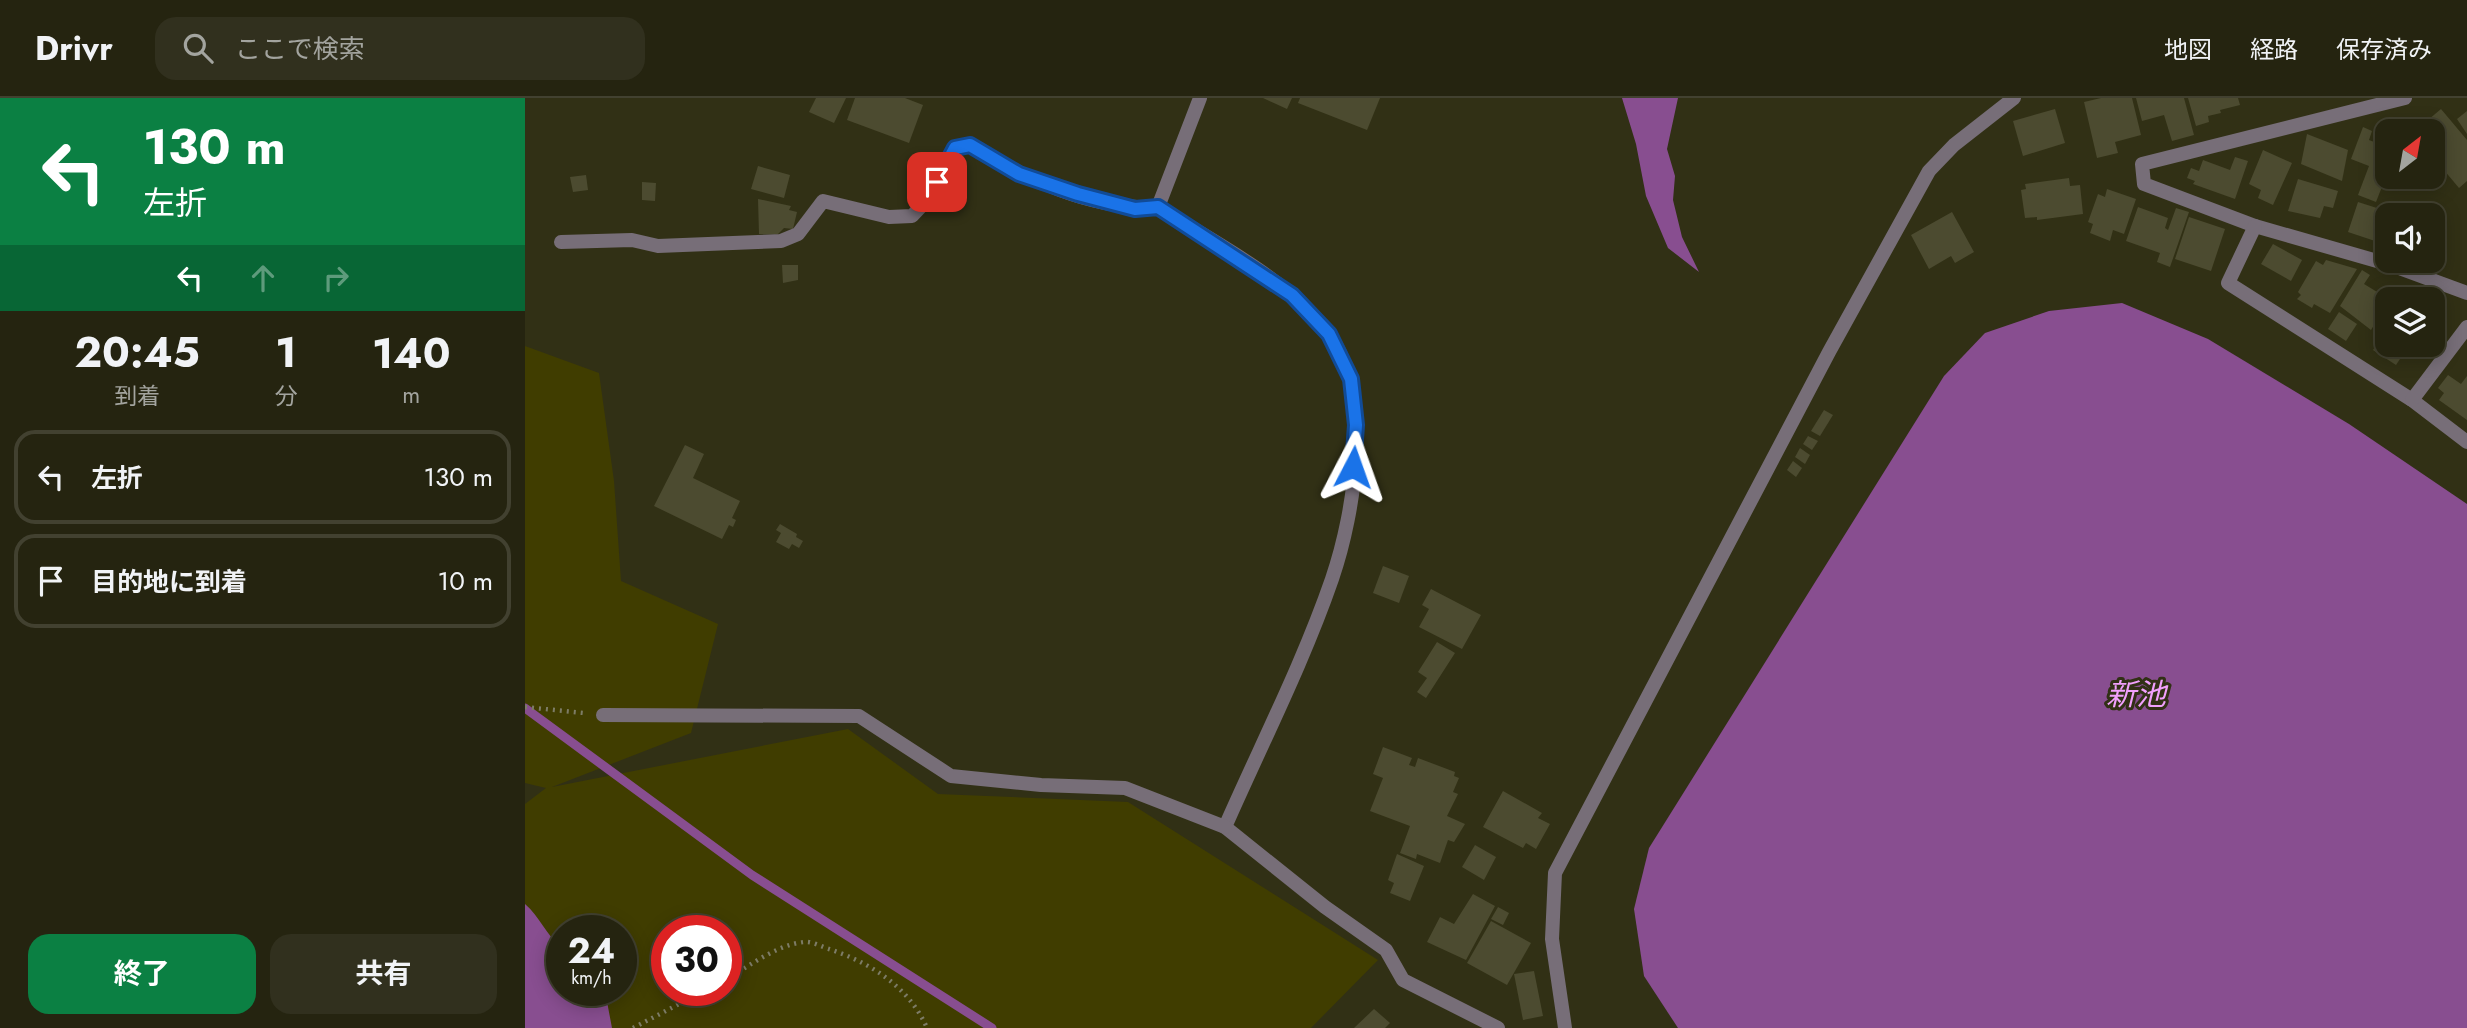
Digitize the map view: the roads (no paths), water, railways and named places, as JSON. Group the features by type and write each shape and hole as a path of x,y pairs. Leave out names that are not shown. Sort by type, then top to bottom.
{"street":[{"path":"1158,207 1200,98"},
{"path":"1565,1028 1552,939 1555,873 1822,364 1929,171 1954,145 2014,98"},
{"path":"2405,98 2142,164 2144,184 2255,226 2391,265 2467,293"},
{"path":"561,242 632,240 668,246 781,240 799,234 823,201 889,217 912,216 928,199 955,148 970,145 1019,174 1078,194 1135,209 1158,207 1292,295 1329,334 1351,379 1356,425 1349,510 1332,578 1225,827"},
{"path":"2255,226 2228,283 2412,400 2467,442"},
{"path":"2412,400 2467,327"},
{"path":"603,715 859,716 951,776 1041,785 1125,788 1225,827 1325,907 1386,950 1403,979 1498,1028"}],"water":[{"path":"1622,98 1678,98 1667,149 1675,176 1673,200 1682,237 1699,272 1668,248 1646,196 1636,144"},
{"name":"新池","path":"2122,303 2208,339 2349,424 2467,504 2467,1028 1678,1028 1644,976 1634,909 1649,848 1944,376 1985,333 2049,311"},
{"path":"525,904 546,929 546,1006 608,1006 612,1028 525,1028"}],"waterway":[{"path":"525,708 752,875 992,1028"}]}
